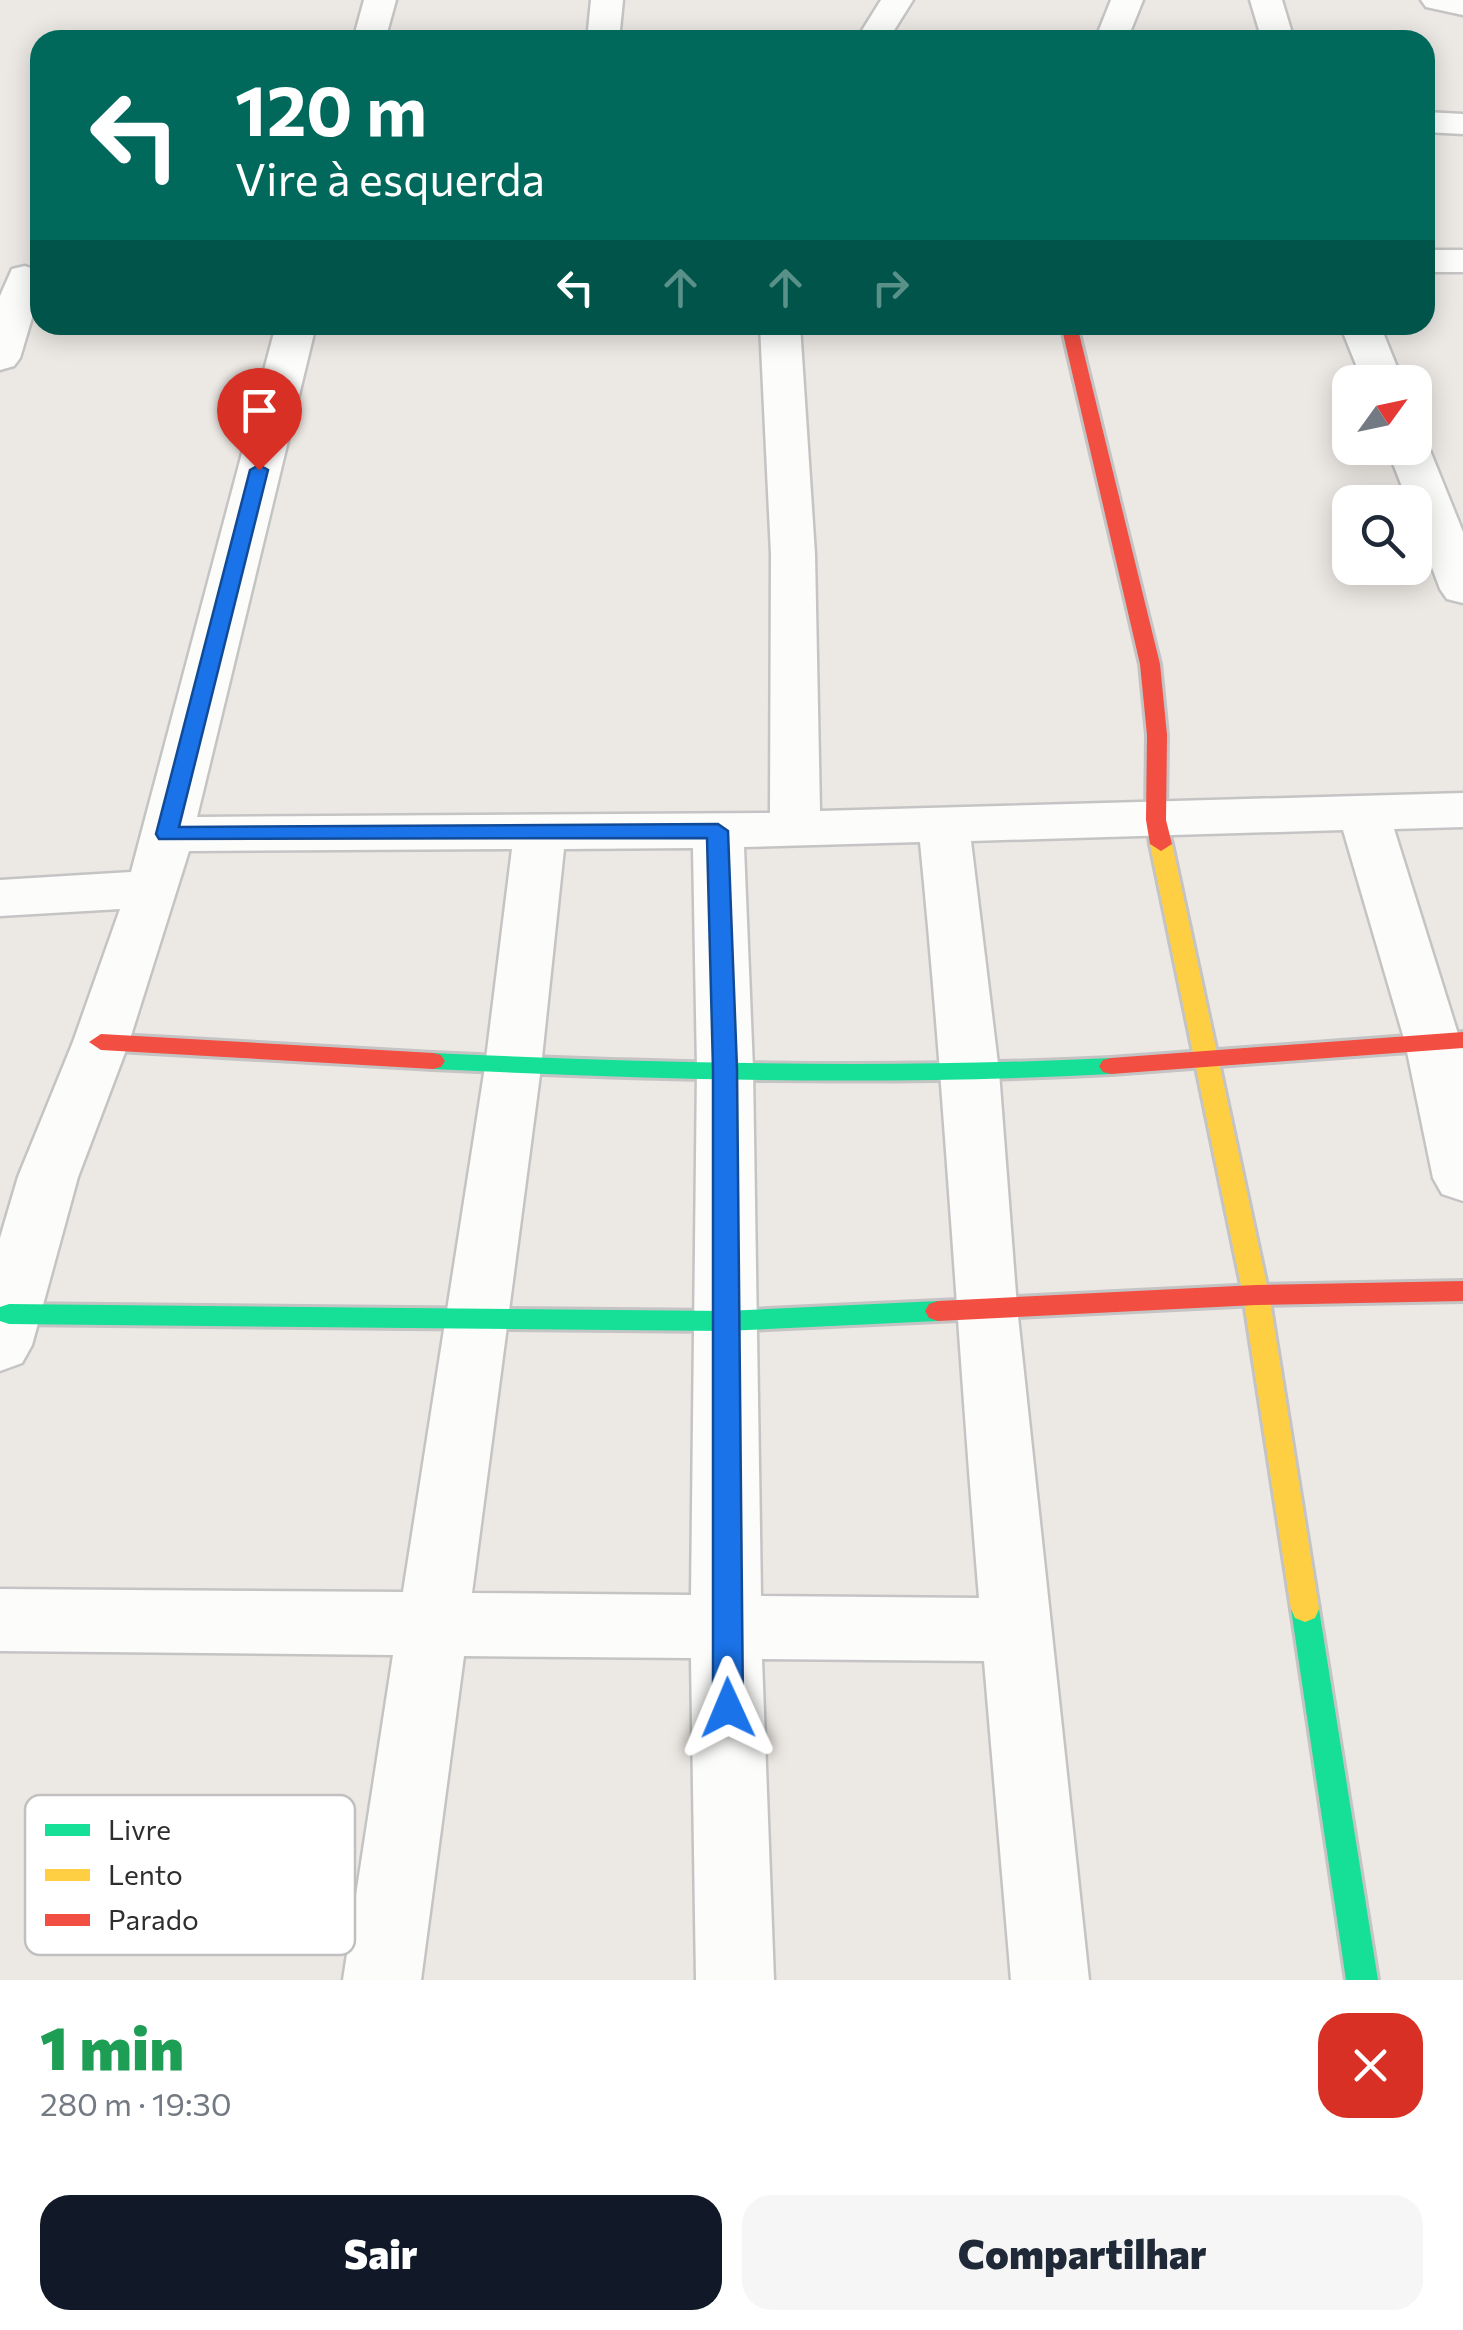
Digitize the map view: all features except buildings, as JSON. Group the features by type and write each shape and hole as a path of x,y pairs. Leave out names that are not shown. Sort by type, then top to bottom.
{"street":[{"path":"372,30 380,0"},
{"path":"604,30 607,0"},
{"path":"878,30 897,0"},
{"path":"1115,30 1127,0"},
{"path":"1266,0 1275,30"},
{"path":"1437,0 1463,6"},
{"path":"1435,123 1463,124"},
{"path":"1435,262 1463,262"},
{"path":"0,358 22,277"},
{"path":"293,335 153,889 101,1042 24,1178 4,1330 475,1317 725,1321 1256,1295 1463,1291"},
{"path":"781,335 793,554 795,826"},
{"path":"1071,335 1150,664 1157,735 1156,820 1256,1295 1362,1980"},
{"path":"1364,335 1375,365"},
{"path":"1415,465 1463,589"},
{"path":"167,834 718,831 1463,810"},
{"path":"1363,812 1448,1041 1463,1178"},
{"path":"944,826 971,1072 986,1307 1050,1980"},
{"path":"718,831 725,1069 726,1630 735,1980"},
{"path":"382,1980 512,1067 540,832"},
{"path":"0,898 153,889"},
{"path":"101,1042 512,1067 971,1072 1210,1062 1448,1041"},
{"path":"0,1620 1017,1630"}],"traffic: fast":[{"path":"433,1061 772,1073 942,1073 1111,1066"},
{"path":"9,1314 725,1321 938,1311"},
{"path":"1305,1609 1362,1980"}],"traffic: slow":[{"path":"1161,844 1256,1295 1305,1609"}],"traffic: jam":[{"path":"1071,335 1150,664 1157,735 1156,820 1161,844"},
{"path":"1111,1066 1463,1040"},
{"path":"101,1042 433,1061"},
{"path":"938,1311 1256,1295 1463,1291"}],"route":[{"path":"259,470 167,834 718,831 725,1069 728,1708"}]}
